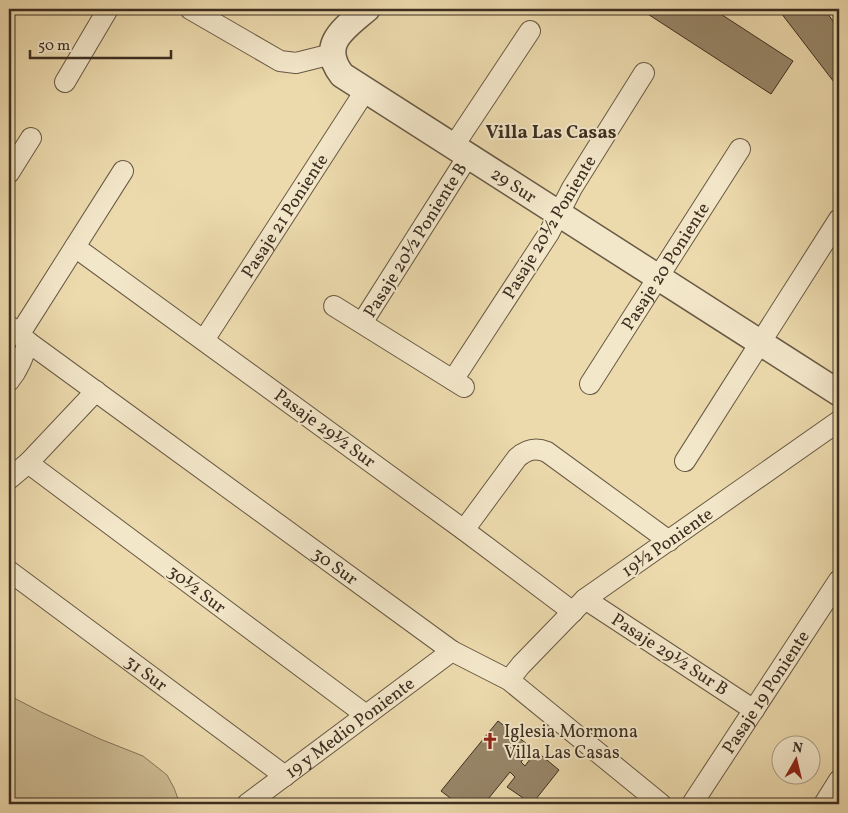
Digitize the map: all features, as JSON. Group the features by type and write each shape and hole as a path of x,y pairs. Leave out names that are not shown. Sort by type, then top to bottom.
{"street":[{"path":"65,82 108,9"},
{"path":"190,9 280,61 296,63 332,54 338,34 367,9"},
{"name":"Pasaje 20½ Poniente B","path":"362,323 530,31"},
{"name":"29 Sur","path":"332,54 337,68 342,75 365,91 839,393"},
{"name":"Pasaje 20½ Poniente","path":"362,323 458,384 549,233 572,188 644,73"},
{"name":"Pasaje 21 Poniente","path":"204,340 365,91"},
{"path":"9,173 31,138"},
{"name":"Pasaje 20 Poniente","path":"590,384 740,149"},
{"path":"9,381 22,360 19,334 123,171"},
{"path":"684,461 839,219"},
{"name":"Pasaje 29½ Sur","path":"75,247 464,530 579,605"},
{"path":"334,306 362,323"},
{"name":"30 Sur","path":"19,334 452,651 509,680 661,804"},
{"path":"9,479 28,463 96,391"},
{"name":"19½ Poniente","path":"509,680 579,605 839,421"},
{"path":"464,530 517,458 526,451 532,450 547,452 669,541"},
{"name":"30½ Sur","path":"28,463 366,715"},
{"name":"31 Sur","path":"9,571 285,776"},
{"name":"Pasaje 19 Poniente","path":"692,804 839,580"},
{"name":"Pasaje 29½ Sur B","path":"579,605 754,710"},
{"name":"19 y Medio Poniente","path":"247,804 452,651"},
{"path":"825,804 839,780"}],"shaded area":[{"path":"9,693 16,699 41,712 143,756 167,775 180,804 9,804"}],"building":[{"path":"640,9 713,9 793,61 771,94"},
{"path":"778,9 824,9 839,29 839,79 834,82"},
{"path":"498,721 532,748 521,762 525,766 536,751 559,770 532,804 507,787 515,777 510,772 484,804 458,804 441,791"}],"waterway":[{"path":"9,797 19,804"}],"place":[{"name":"Iglesia Mormona Villa Las Casas","path":"490,741"}],"district":[{"name":"Villa Las Casas","path":"551,131"}]}
